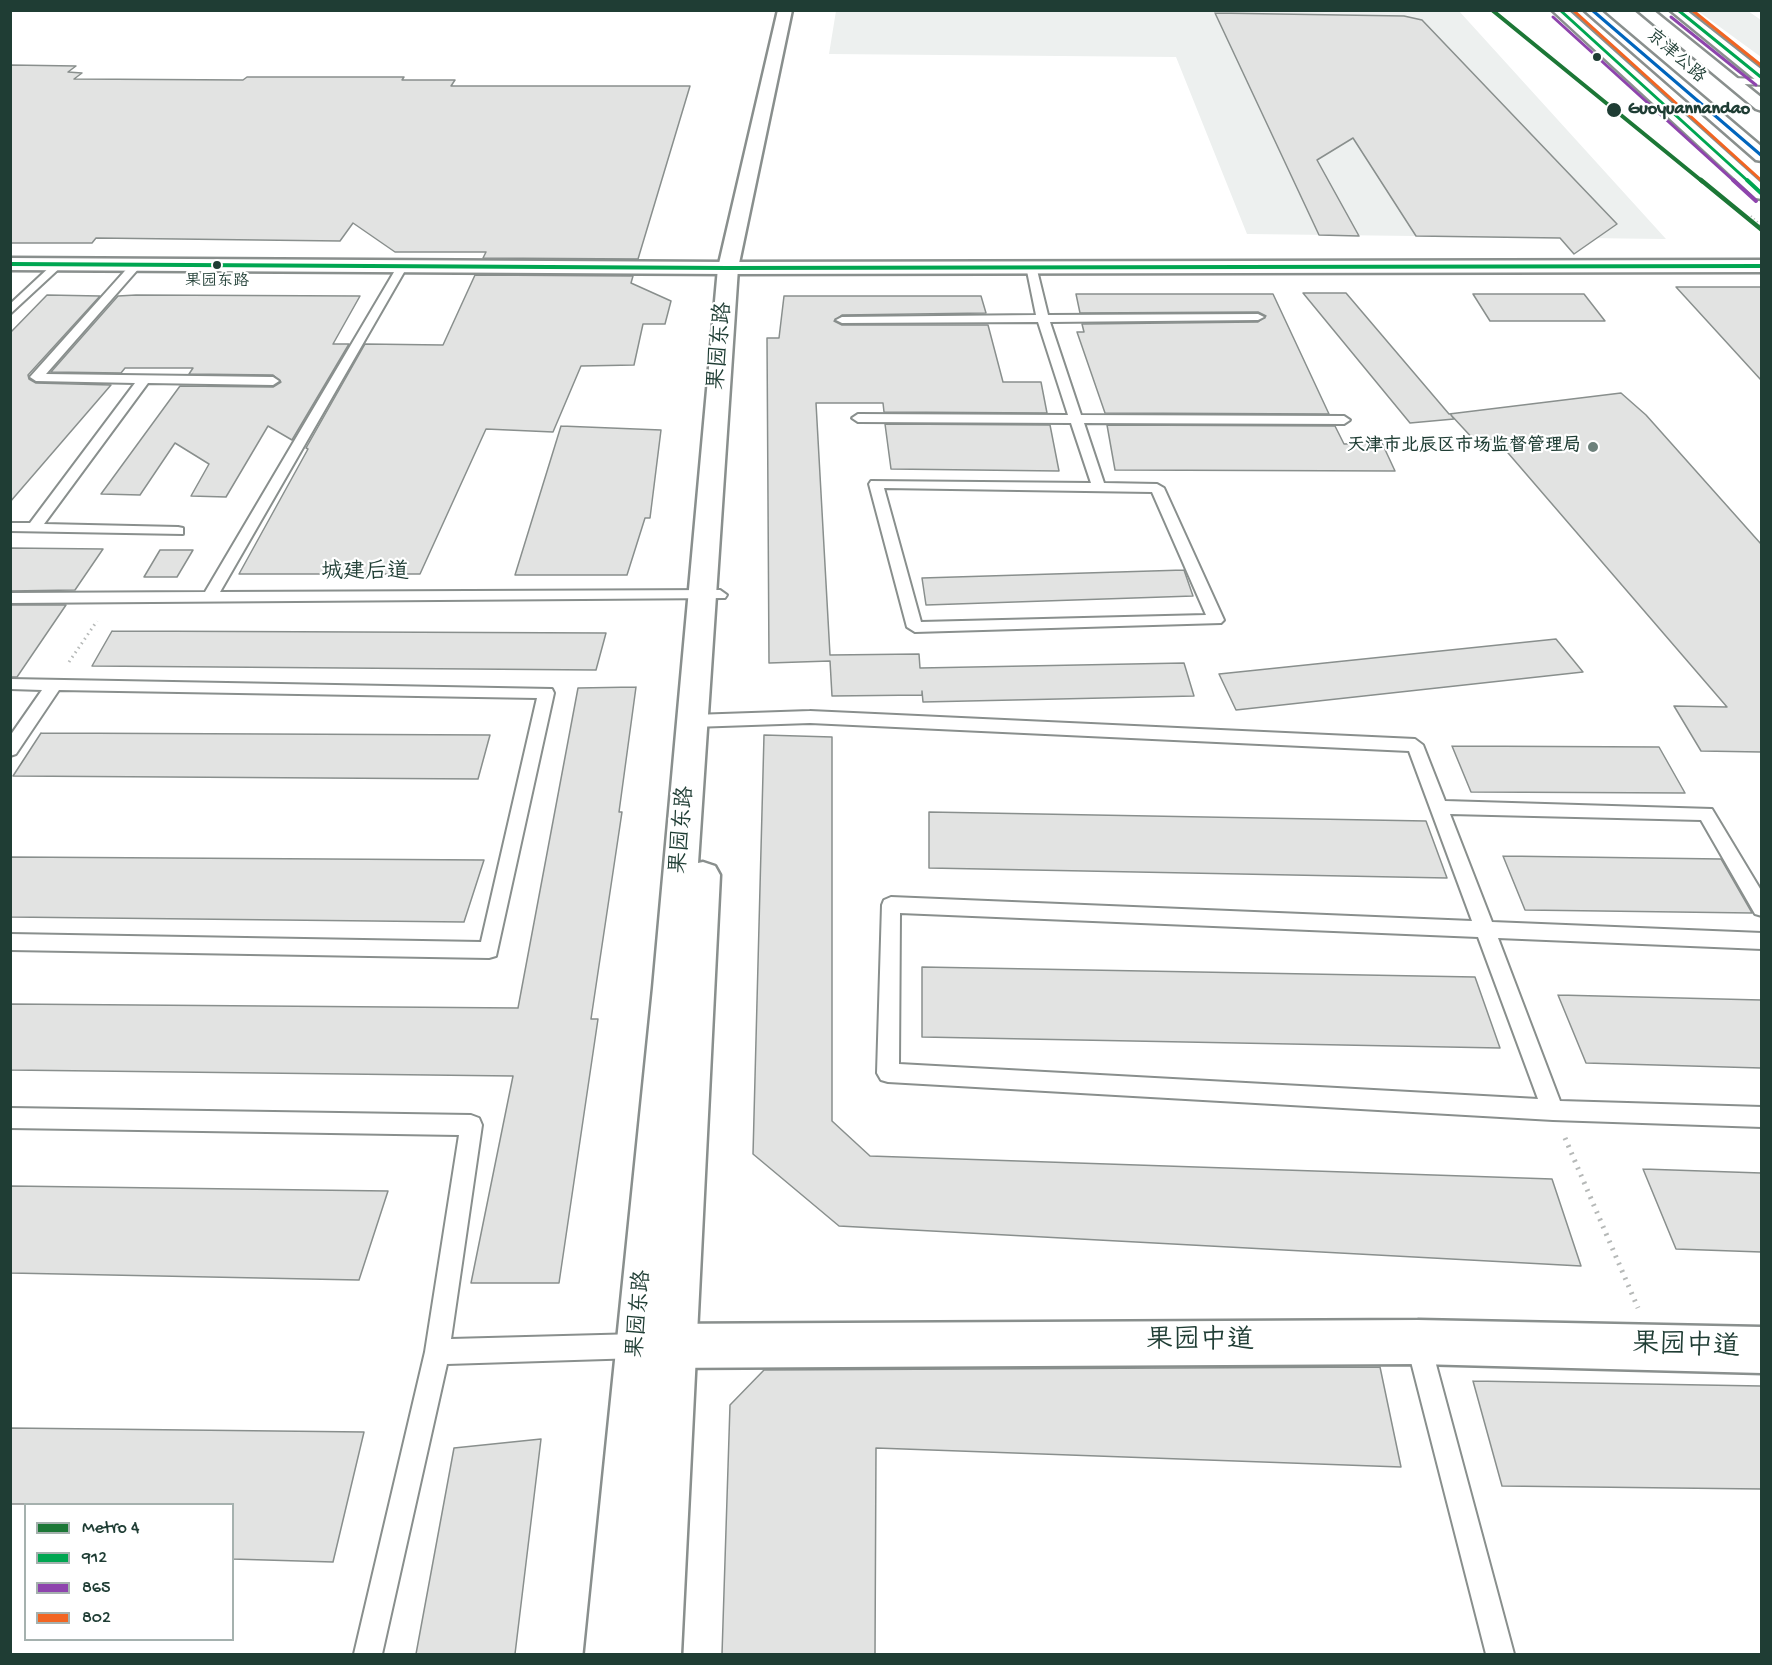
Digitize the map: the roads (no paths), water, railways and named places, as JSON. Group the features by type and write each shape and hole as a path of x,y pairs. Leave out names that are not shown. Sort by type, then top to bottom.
{"main road":[{"name":"果园东路","path":"655,1654 657,1346 734,269 785,10"},
{"name":"果园东路","path":"734,269 793,10"},
{"path":"1559,10 1761,194"},
{"name":"京津公路","path":"1591,10 1761,156"},
{"name":"京津公路","path":"1644,10 1761,106"},
{"path":"1677,10 1761,80"},
{"path":"10,264 133,268 1761,271"},
{"path":"1032,269 1761,266"},
{"path":"10,270 55,267"},
{"name":"果园中道","path":"657,1346 1418,1342 1761,1350"},
{"name":"果园东路","path":"611,1654 657,1346"}],"lane":[{"path":"1730,81 1761,80"},
{"path":"10,311 55,267"},
{"path":"133,268 36,377 273,381"},
{"path":"210,597 401,269"},
{"path":"1032,269 1043,319 1099,488"},
{"path":"843,320 1258,317"},
{"path":"34,528 144,379"},
{"path":"858,418 1344,420"},
{"path":"876,484 1099,488 1157,488 1216,620 915,627 876,484"},
{"path":"10,527 178,531"},
{"name":"城建后道","path":"10,598 710,595"},
{"path":"10,684 546,693 489,950 10,942"},
{"path":"10,750 54,685"},
{"path":"703,721 810,717 1415,746 1553,1110"},
{"path":"1437,807 1706,814 1761,909"},
{"path":"1761,942 891,905 888,1073 1553,1110 1761,1117"},
{"path":"10,1118 471,1125 437,1352 368,1654"},
{"path":"1418,1342 1500,1654"},
{"path":"437,1352 657,1346"}],"metro line":[{"name":"4","path":"1492,10 1762,230"}],"place":[{"name":"Guoyuannandao","path":"1614,110"},
{"name":"果园东路","path":"217,265"},
{"name":"天津市北辰区市场监督管理局","path":"1593,447"}]}
